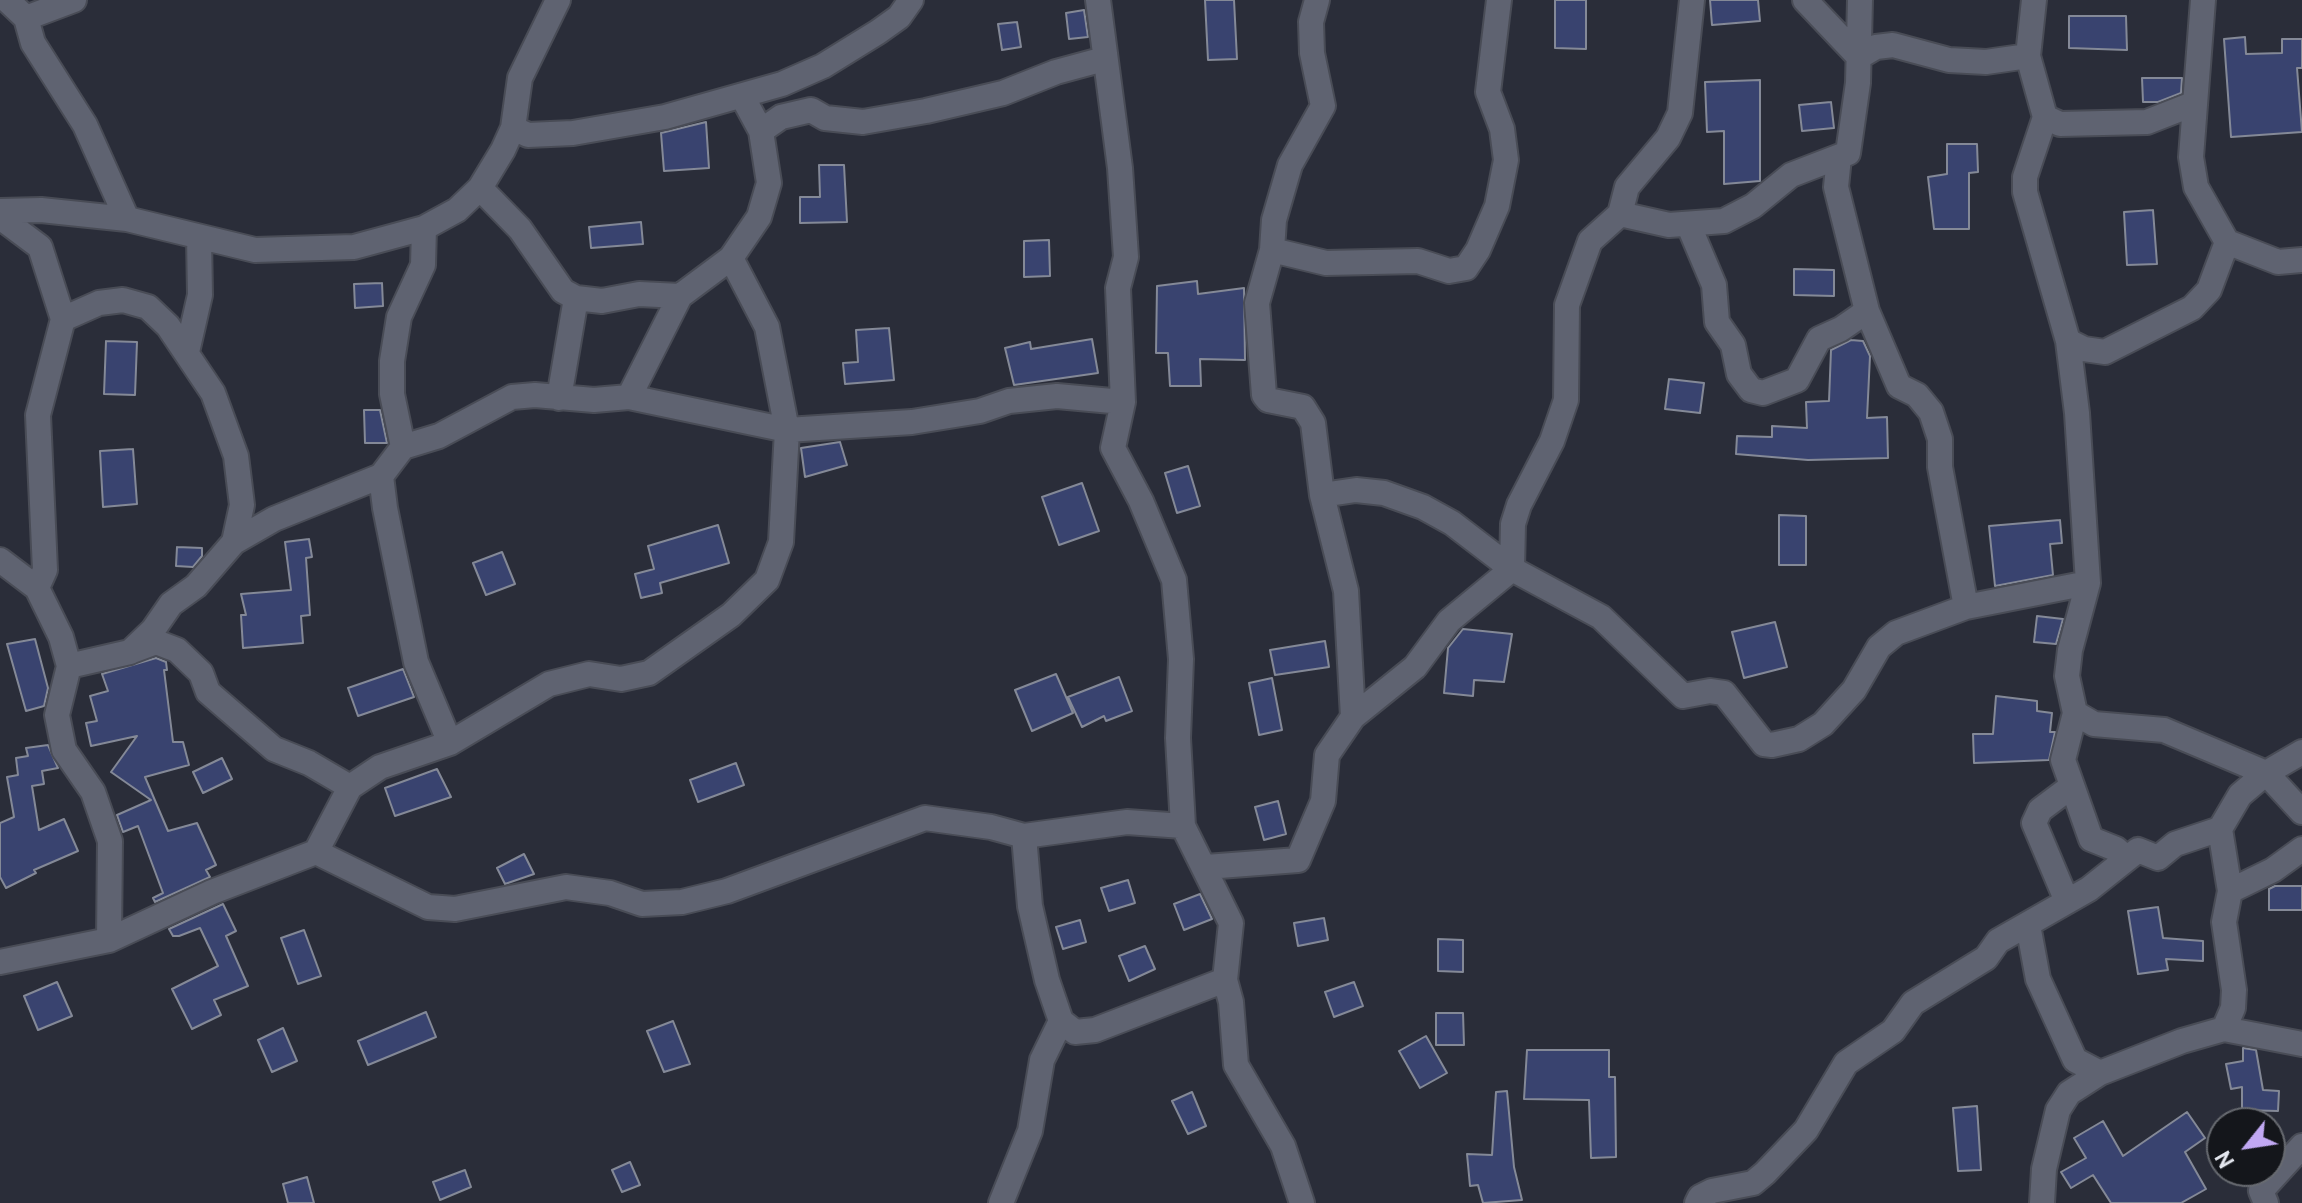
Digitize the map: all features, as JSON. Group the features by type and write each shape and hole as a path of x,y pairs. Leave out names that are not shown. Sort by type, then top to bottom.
{"street":[{"path":"7,0 26,18 33,43 85,125 127,219"},
{"path":"26,18 74,0"},
{"path":"0,211 41,210 127,219 255,250 354,247 424,228 457,210 480,188 513,128 520,78 558,0"},
{"path":"513,128 528,135 555,136 665,117 742,96 823,66 899,17 911,0"},
{"path":"1098,0 1120,168 1126,257 1118,288 1123,402 1113,448 1141,501 1174,580 1181,659 1178,738 1183,826 1206,867 1231,923 1225,980 1236,1065 1283,1146 1302,1203"},
{"path":"1317,0 1311,22 1312,53 1323,106 1290,165 1274,220 1272,250 1257,303 1262,387 1268,400 1294,403 1309,414 1322,495 1346,591 1353,717"},
{"path":"1272,250 1326,263 1418,261 1449,271 1466,268 1478,250 1497,206 1506,160 1502,129 1488,92 1499,0"},
{"path":"1206,867 1298,860 1323,801 1327,755 1353,717 1415,667 1449,621 1512,569 1513,524 1519,505 1552,441 1566,400 1567,305 1590,241 1620,214 1627,187 1668,138 1680,113 1692,0"},
{"path":"1805,0 1859,57"},
{"path":"1620,214 1689,226 1724,221 1753,206 1791,175 1848,153 1859,57 1860,0"},
{"path":"2034,0 2028,56 2045,117 2025,177 2025,192 2068,341 2078,427 2081,524 2088,583 2070,650 2067,676 2075,713 2063,760 2091,839 2116,849 2125,857"},
{"path":"2203,0 2191,157 2196,187 2227,242 2278,262 2302,260"},
{"path":"1859,57 1876,47 1893,45 1949,60 1986,62 2028,56"},
{"path":"761,131 781,117 811,110 838,121 863,122 1003,93 1056,72 1104,59"},
{"path":"811,110 823,66"},
{"path":"629,397 680,296 731,258 759,217 769,183 761,131 742,96"},
{"path":"2045,117 2060,124 2147,122 2193,104"},
{"path":"1839,157 1836,187 1867,311 1899,386 1917,395 1936,424 1966,607"},
{"path":"480,188 520,229 563,291 576,298 602,301 639,294 680,296"},
{"path":"0,217 40,247 63,319 38,415 45,570 37,588"},
{"path":"1689,226 1714,285 1717,322 1733,345 1739,374 1751,390 1763,393 1797,380 1819,339 1841,329 1867,311"},
{"path":"403,447 392,394 392,361 399,317 423,265 424,228"},
{"path":"187,352 200,295 199,237"},
{"path":"2068,341 2084,349 2105,352 2192,308 2209,290 2227,242"},
{"path":"0,962 109,940 212,892 316,852 350,787 380,767 450,743 549,684 589,674 621,679 649,673 731,615 767,580 781,542 787,430 767,327 731,258"},
{"path":"559,398 576,298"},
{"path":"63,319 99,303 123,300 148,307 168,326 213,393 236,456 242,505 234,542"},
{"path":"130,652 153,630 171,604 196,586 234,542 274,519 381,476 403,447 439,436 512,397 629,397 787,430 912,422 980,411 1009,401 1057,396 1123,402"},
{"path":"381,476 416,662 450,743"},
{"path":"1322,495 1356,490 1384,493 1423,507 1452,523 1512,569 1601,617 1683,696 1710,691 1724,693 1764,744 1772,745 1799,739 1823,724 1854,690 1879,647 1896,633 1966,607 2088,583"},
{"path":"0,560 37,588 61,637 69,666 57,715 64,750 93,792 110,841 109,940"},
{"path":"69,666 130,652 156,642 177,650 201,673 208,692 274,749 309,763 350,787"},
{"path":"2075,713 2094,724 2164,730 2266,773 2302,812"},
{"path":"2224,1029 2233,1008 2234,990 2224,922 2230,891 2220,829 2240,795 2266,773 2302,752"},
{"path":"2066,899 2034,823 2040,810 2072,786"},
{"path":"316,852 428,907 455,909 566,887 610,893 642,904 682,902 727,891 925,818 991,827 1024,836 1127,822 1183,826"},
{"path":"1697,1203 1700,1197 1712,1191 1753,1183 1765,1173 1806,1130 1846,1063 1893,1031 1913,1003 1986,958 1998,941 2066,899 2089,889 2125,857 2138,850 2158,858 2175,844 2220,829"},
{"path":"1024,836 1030,906 1047,980 1061,1021 1075,1032 1095,1030 1225,980"},
{"path":"2230,891 2273,870 2302,849"},
{"path":"2028,925 2038,979 2075,1060 2100,1073"},
{"path":"1001,1203 1030,1131 1042,1060 1061,1021"},
{"path":"2042,1203 2044,1169 2058,1110 2069,1093 2100,1073 2182,1041 2224,1029 2302,1044"},
{"path":"2266,1203 2261,1191 2302,1146"}],"building":[{"path":"1205,0 1234,0 1237,59 1208,60"},
{"path":"1555,0 1586,0 1586,49 1555,48"},
{"path":"1710,0 1758,0 1760,21 1712,25"},
{"path":"1084,10 1088,37 1069,39 1066,13"},
{"path":"2069,16 2126,16 2127,50 2069,48"},
{"path":"1017,22 1021,47 1002,50 998,24"},
{"path":"2245,37 2246,54 2282,53 2282,39 2302,39 2302,68 2297,68 2302,132 2231,137 2224,39"},
{"path":"2142,78 2182,78 2181,93 2158,102 2143,102"},
{"path":"1760,80 1760,181 1724,184 1724,131 1707,132 1705,82"},
{"path":"1831,102 1834,128 1802,131 1799,105"},
{"path":"706,122 709,168 664,171 661,133"},
{"path":"1947,144 1977,144 1978,172 1969,173 1969,229 1934,229 1928,177 1947,174"},
{"path":"819,165 844,165 847,222 800,223 800,197 820,197"},
{"path":"2153,210 2157,264 2127,265 2124,212"},
{"path":"641,222 643,244 591,248 589,227"},
{"path":"1049,240 1050,276 1024,277 1024,241"},
{"path":"1794,269 1834,270 1834,296 1794,295"},
{"path":"1197,281 1198,294 1244,288 1245,360 1200,359 1201,386 1170,386 1168,353 1156,353 1157,286"},
{"path":"382,283 383,306 355,308 354,284"},
{"path":"889,328 894,380 845,384 843,363 858,362 856,330"},
{"path":"1092,339 1098,373 1014,385 1005,348 1030,342 1031,349"},
{"path":"1851,340 1863,341 1870,356 1867,418 1887,417 1888,458 1808,460 1736,454 1737,436 1772,437 1772,426 1807,428 1806,402 1829,401 1831,350"},
{"path":"106,341 137,342 135,395 104,394"},
{"path":"1669,379 1704,383 1700,413 1665,409"},
{"path":"364,410 380,410 387,443 365,443"},
{"path":"840,442 847,465 805,477 801,448"},
{"path":"133,449 137,504 103,507 100,451"},
{"path":"1188,466 1200,506 1177,513 1165,473"},
{"path":"1082,483 1099,531 1059,545 1042,497"},
{"path":"1779,515 1806,516 1806,565 1779,565"},
{"path":"2060,520 2062,543 2050,544 2053,575 1995,586 1989,526"},
{"path":"718,525 729,563 660,583 662,593 641,598 635,574 654,569 648,546"},
{"path":"309,539 312,557 306,558 310,615 301,616 303,643 243,648 241,615 246,615 241,594 291,590 285,542"},
{"path":"177,547 202,548 202,556 193,567 176,566"},
{"path":"502,552 515,584 486,595 473,563"},
{"path":"2037,616 2063,619 2056,644 2034,642"},
{"path":"1775,622 1787,667 1744,678 1732,632"},
{"path":"1463,629 1512,634 1504,682 1474,680 1473,696 1444,693 1448,648"},
{"path":"35,639 48,688 44,706 26,711 7,644"},
{"path":"1325,641 1329,667 1275,675 1270,650"},
{"path":"156,658 166,662 167,670 164,670 173,742 183,742 189,765 145,777 168,831 197,823 216,865 206,870 210,877 155,902 153,898 163,893 138,826 123,832 117,815 151,800 111,772 137,736 91,746 86,723 97,721 90,696 108,691 102,674"},
{"path":"403,669 414,697 358,716 348,688"},
{"path":"1056,674 1073,713 1032,731 1015,690"},
{"path":"1119,677 1132,711 1106,721 1104,716 1082,727 1068,697"},
{"path":"1272,678 1282,730 1259,735 1249,683"},
{"path":"1996,696 2037,701 2037,711 2052,713 2050,732 2055,732 2049,760 1974,763 1973,734 1993,734"},
{"path":"48,745 58,768 42,771 44,784 32,786 39,830 64,819 78,851 34,870 36,873 6,888 0,877 0,823 14,817 7,777 18,775 16,758 28,756 26,748"},
{"path":"222,758 232,779 203,793 193,772"},
{"path":"736,763 744,785 698,802 690,780"},
{"path":"437,769 451,797 395,816 385,788"},
{"path":"1278,801 1286,834 1264,840 1255,807"},
{"path":"524,854 534,874 505,884 497,868"},
{"path":"1128,880 1135,903 1109,911 1101,888"},
{"path":"2275,886 2302,886 2302,910 2269,910 2269,889"},
{"path":"1200,894 1212,919 1184,930 1174,904"},
{"path":"223,904 236,931 226,936 248,986 214,1000 221,1015 192,1029 172,989 218,966 200,928 179,936 173,936 169,929"},
{"path":"2158,907 2163,938 2203,941 2203,961 2166,959 2168,970 2138,974 2128,911"},
{"path":"1324,918 1328,940 1298,946 1294,923"},
{"path":"1080,920 1086,942 1063,949 1056,927"},
{"path":"304,930 321,976 298,984 281,938"},
{"path":"1438,939 1463,940 1463,972 1438,971"},
{"path":"1145,946 1155,969 1129,981 1119,956"},
{"path":"57,982 72,1016 38,1030 24,996"},
{"path":"1354,982 1363,1006 1334,1017 1325,992"},
{"path":"426,1012 436,1037 368,1065 358,1041"},
{"path":"1436,1013 1463,1013 1464,1045 1436,1045"},
{"path":"673,1021 690,1064 664,1072 647,1031"},
{"path":"283,1028 297,1061 272,1072 258,1040"},
{"path":"1426,1036 1447,1073 1420,1088 1399,1051"},
{"path":"2243,1048 2256,1050 2263,1090 2279,1091 2278,1107 2242,1107 2242,1087 2231,1089 2226,1064 2243,1061"},
{"path":"1527,1050 1609,1050 1609,1077 1615,1077 1616,1157 1591,1158 1589,1100 1524,1099"},
{"path":"1507,1091 1514,1167 1522,1200 1483,1203 1478,1185 1470,1186 1467,1154 1492,1155 1496,1092"},
{"path":"1192,1092 1206,1126 1188,1134 1172,1101"},
{"path":"1977,1106 1981,1170 1958,1171 1953,1108"},
{"path":"2187,1112 2205,1138 2185,1152 2206,1189 2181,1203 2111,1203 2093,1175 2071,1188 2061,1172 2086,1158 2074,1138 2103,1121 2123,1156"},
{"path":"630,1162 640,1185 622,1192 612,1170"},
{"path":"465,1170 471,1187 440,1200 433,1182"},
{"path":"307,1177 314,1203 288,1203 283,1184"}]}
